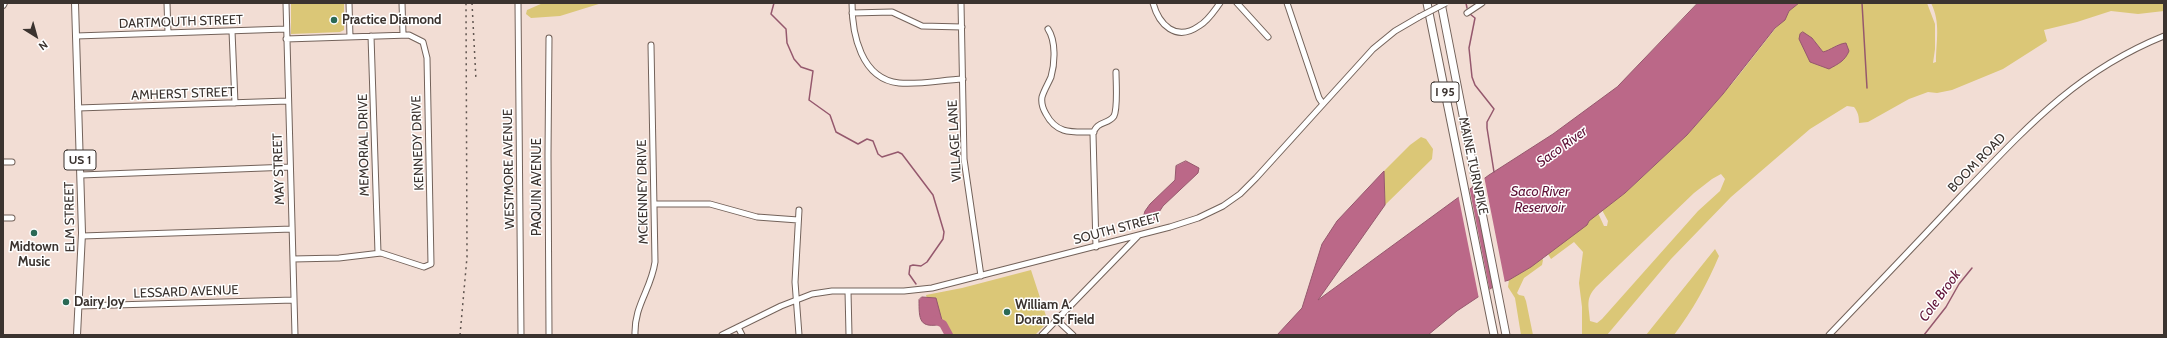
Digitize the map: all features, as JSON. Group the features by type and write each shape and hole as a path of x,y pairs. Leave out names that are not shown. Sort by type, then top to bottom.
{"highway":[{"name":"MAINE TURNPIKE","path":"1427,3 1494,335"},
{"name":"MAINE TURNPIKE","path":"1441,3 1506,335"}],"main road":[{"name":"ELM STREET","path":"75,3 82,236 77,335"}],"street":[{"path":"167,3 168,33"},
{"name":"MAY STREET","path":"286,3 295,335"},
{"path":"349,3 350,37"},
{"path":"286,39 371,36 403,32 402,3"},
{"name":"WESTMORE AVENUE","path":"518,3 521,335"},
{"path":"852,3 855,33 861,54 870,67 882,76 900,83 963,79"},
{"name":"VILLAGE LANE","path":"961,3 965,166 981,276"},
{"path":"1153,3 1158,18 1164,25 1171,30 1183,31 1200,26 1220,3"},
{"path":"1237,3 1268,36"},
{"path":"1287,3 1319,98 1323,104"},
{"name":"SOUTH STREET","path":"722,335 796,299 818,293 916,290 981,276 1096,247 1199,218 1236,197 1256,178 1376,46 1395,31 1446,3"},
{"path":"1467,13 1482,3"},
{"path":"852,13 889,12 922,26 962,27"},
{"name":"DARTMOUTH STREET","path":"76,36 286,29"},
{"path":"1048,29 1052,36 1053,46 1051,74 1042,99 1045,114 1056,127 1062,131 1094,132"},
{"path":"232,31 235,103"},
{"name":"KENNEDY DRIVE","path":"378,253 387,254 424,267 430,266 432,259 426,53 424,44 420,39 403,32"},
{"name":"MEMORIAL DRIVE","path":"371,36 378,253"},
{"name":"BOOM ROAD","path":"1829,335 2014,141 2070,89 2110,61 2164,36"},
{"name":"PAQUIN AVENUE","path":"549,38 549,335"},
{"name":"MCKENNEY DRIVE","path":"635,335 637,309 651,277 655,262 650,45"},
{"path":"1096,247 1094,132 1100,124 1114,116 1116,72"},
{"name":"AMHERST STREET","path":"78,108 288,101"},
{"path":"3,162 12,162"},
{"path":"81,175 290,167"},
{"path":"654,204 710,204 757,216 798,220"},
{"path":"799,210 795,267 799,335"},
{"path":"3,218 12,218"},
{"path":"82,236 292,229"},
{"path":"1042,335 1138,236"},
{"path":"293,259 339,258 378,253"},
{"path":"848,291 849,335"},
{"name":"LESSARD AVENUE","path":"79,306 294,300"},
{"path":"1057,320 1073,335"},
{"path":"738,327 742,335"}],"shaded area":[{"path":"291,3 344,3 344,30 340,32 291,34"},
{"path":"543,3 602,3 560,16 531,18 526,14 527,10"},
{"path":"1799,3 1927,3 1935,24 1935,49 1933,63 1936,62 1937,25 1931,3 2164,3 2164,11 2138,14 2111,11 2077,22 2044,30 2047,41 2003,69 1952,90 1937,93 1928,92 1909,99 1868,122 1859,123 1858,114 1854,107 1847,106 1810,129 1731,197 1671,259 1607,335 1582,335 1582,307 1579,283 1583,252 1574,242 1551,259 1548,254 1598,213 1604,226 1607,226 1608,221 1602,210 1625,193 1687,135 1735,80 1789,11","holes":["1812,38 1823,52 1828,51 1839,44 1821,66","1721,174 1725,179 1720,191 1698,211 1602,319 1597,323 1590,321 1589,299 1596,287 1694,193"]},
{"path":"1421,137 1426,139 1433,149 1432,159 1385,205 1384,171 1410,145"},
{"path":"1715,249 1719,256 1710,277 1681,326 1674,335 1646,335"},
{"path":"1542,258 1542,265 1524,278 1517,293 1524,296 1526,301 1533,335 1521,335 1515,298 1508,287 1509,280"},
{"path":"1031,270 1048,322 1035,335 951,335 946,322 933,318 926,295 962,288"}],"water":[{"name":"Saco River Reservoir","path":"1698,3 1799,3 1789,11 1785,20 1775,28 1723,94 1687,135 1625,193 1589,221 1587,225 1531,267 1509,280 1499,283 1457,311 1428,335 1277,335 1302,308 1322,244 1337,221 1384,171 1385,205 1318,300 1489,175 1553,134 1617,87"},
{"path":"1803,32 1812,38 1823,52 1846,43 1849,51 1843,60 1829,69 1810,62 1799,39 1800,34"},
{"path":"1186,161 1199,168 1198,173 1163,206 1152,223 1140,228 1145,211 1150,204 1175,180 1176,166"},
{"path":"922,297 936,298 943,324 929,325 922,321 919,313 919,300"}],"pier":[{"path":"1484,176 1505,283 1494,289 1473,184"},
{"path":"1469,186 1490,292 1479,299 1458,194"}],"waterway":[{"path":"774,3 771,14 786,29 787,43 794,59 801,67 813,71 809,100 830,115 836,132 858,144 867,139 873,141 878,154 882,157 898,152 902,154 933,195 944,232 943,239 927,262 921,266 910,266 909,274 916,284"},
{"path":"1466,3 1467,8"},
{"path":"1862,3 1867,88"},
{"path":"1470,14 1475,18 1469,48 1472,77 1475,85 1494,109 1487,122 1494,172"},
{"name":"Cole Brook","path":"1924,335 1946,307 1959,284 1972,268"},
{"path":"935,320 943,324 949,335"}],"railway":[{"path":"460,335 467,257 466,3"},
{"path":"472,3 476,80"}],"place":[{"name":"Practice Diamond","path":"334,20"},
{"name":"Midtown Music","path":"34,233"},
{"name":"Dairy Joy","path":"66,302"},
{"name":"William A. Doran Sr Field","path":"1007,312"}],"water label":[{"name":"Saco River","path":"1562,147"}]}
